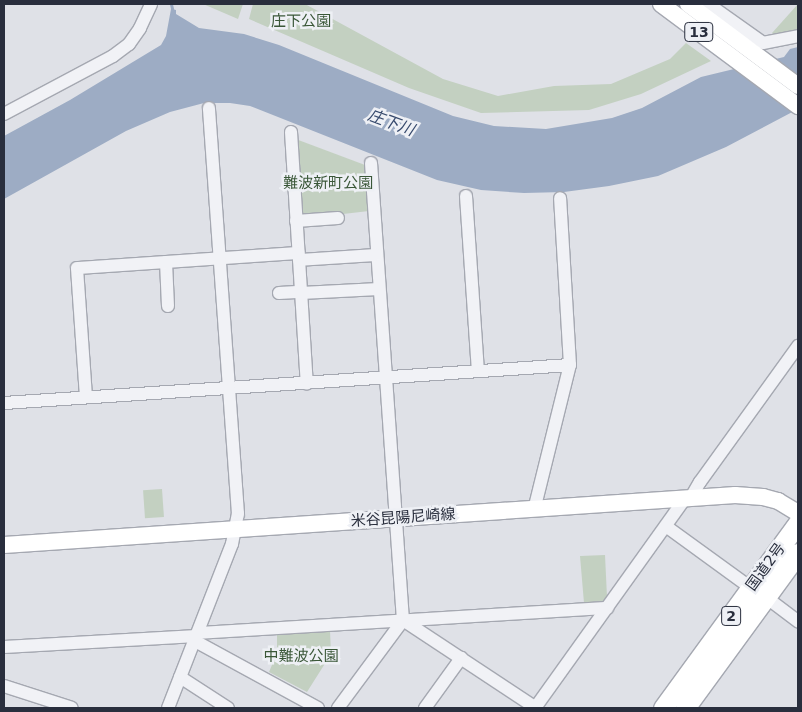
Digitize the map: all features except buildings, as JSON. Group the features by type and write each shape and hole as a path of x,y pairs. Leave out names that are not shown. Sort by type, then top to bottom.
{"highway":[{"name":"国道2号","path":"685,708 759,593 798,523"},
{"name":"国道2号","path":"663,708 759,593 798,553"}],"main road":[{"name":"13","path":"660,4 798,106"},
{"name":"13","path":"688,4 798,86"},
{"name":"米谷昆陽尼崎線","path":"4,545 735,496 764,497 778,501 798,513"}],"street":[{"path":"708,4 762,43 798,36"},
{"path":"4,114 113,56 129,44 140,28 145,6"},
{"path":"168,708 232,544 238,514 209,108"},
{"path":"291,132 307,383"},
{"path":"338,708 403,620 371,163"},
{"path":"466,196 478,371"},
{"path":"534,510 570,365 560,198"},
{"path":"296,221 338,218"},
{"path":"86,397 78,268 221,258 377,255"},
{"path":"166,262 168,306"},
{"path":"279,293 379,289"},
{"path":"403,620 535,708 798,346"},
{"path":"4,403 570,365"},
{"path":"667,527 798,620"},
{"path":"4,647 197,637 403,620 607,608"},
{"path":"197,637 318,708"},
{"path":"425,708 461,658"},
{"path":"180,677 228,708"},
{"path":"4,686 72,708"}],"green space":[{"path":"203,4 243,4 238,19"},
{"name":"庄下公園","path":"253,4 305,4 443,79 498,96 554,86 611,84 670,59 686,43 711,61 641,94 589,110 481,113 409,88 249,19"},
{"path":"798,4 798,31 776,37 772,33"},
{"name":"難波新町公園","path":"293,138 365,165 369,211 300,219"},
{"path":"162,489 164,517 145,518 143,490"},
{"path":"605,555 607,597 603,601 584,603 580,556"},
{"name":"中難波公園","path":"330,630 331,654 307,692 269,672 277,653 277,634"}],"water":[{"name":"庄下川","path":"171,9 176,10 176,14 199,28 244,34 279,45 453,116 494,126 546,129 612,118 642,108 701,77 784,57 790,49 798,47 798,109 726,147 658,176 609,186 564,192 524,193 481,190 437,180 250,106 230,103 204,103 170,112 126,131 4,199 4,136 70,100 161,45 166,36"}],"waterway":[{"path":"171,4 173,13"}]}
